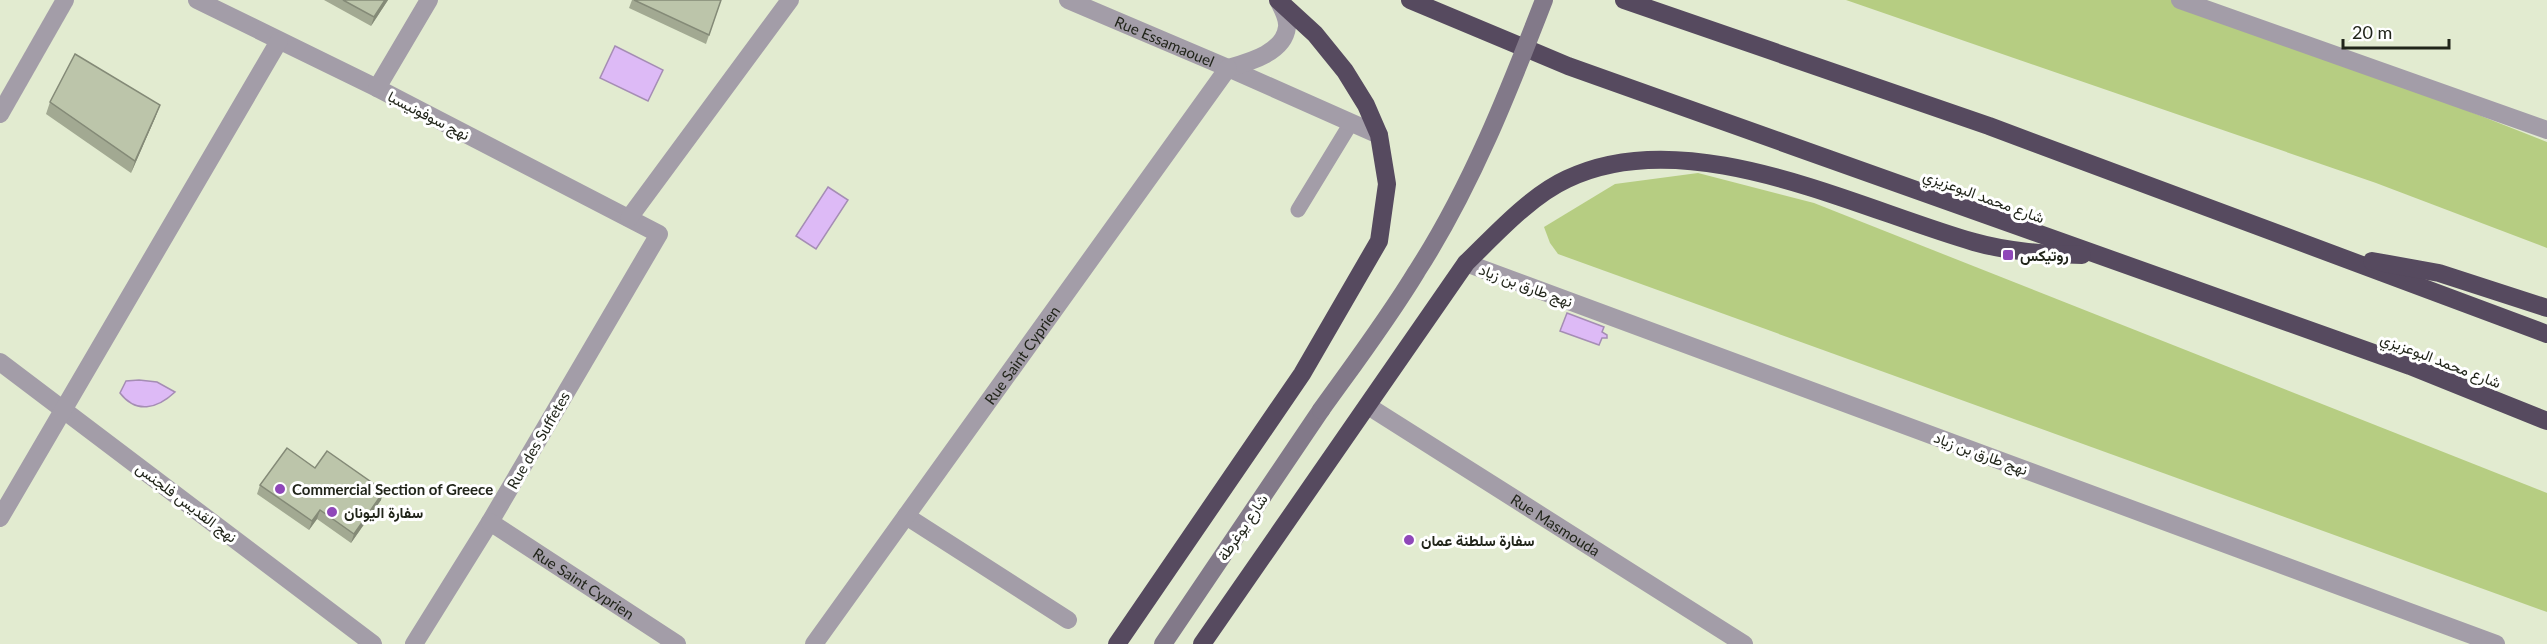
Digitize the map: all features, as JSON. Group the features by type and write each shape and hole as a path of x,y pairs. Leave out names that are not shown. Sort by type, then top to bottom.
{"highway":[{"path":"1117,644 1302,374 1379,242 1387,184 1379,135 1366,105 1345,71 1315,34 1278,0"},
{"name":"شارع محمد البوعزيزي","path":"1410,0 1568,66 2410,366 2547,421"},
{"path":"1624,0 1989,126 2547,334"},
{"path":"1202,644 1466,263 1520,211 1566,179 1597,168 1633,162 1683,160 1754,170 1976,243 2037,254 2097,255"},
{"path":"2336,255 2439,273 2547,308"}],"main road":[{"name":"شارع يوغرطة","path":"1163,644 1418,271 1488,139 1544,0"}],"street":[{"path":"0,114 65,0"},
{"name":"نهج سوفونيسبا","path":"197,0 377,88 659,234"},
{"path":"377,88 429,0"},
{"path":"630,218 790,0"},
{"name":"Rue Essamaouel","path":"1068,0 1379,135"},
{"path":"1228,68 1258,59 1280,42 1287,27 1285,14 1278,0"},
{"path":"2180,0 2547,130"},
{"path":"0,518 62,408 279,42"},
{"name":"Rue Saint Cyprien","path":"814,644 1228,68"},
{"name":"Rue des Suffetes","path":"414,644 490,522 659,234"},
{"name":"نهج طارق بن زياد","path":"1466,263 2496,644"},
{"name":"نهج القديس فلجنس","path":"0,362 373,644"},
{"name":"Rue Masmouda","path":"1368,406 1744,644"},
{"path":"906,516 1068,620"},
{"name":"Rue Saint Cyprien","path":"490,522 677,644"}],"lane":[{"path":"1298,210 1351,123"}],"green space":[{"path":"1846,0 2181,0 2243,22 2547,142 2547,248 2376,183"},
{"path":"1698,173 1814,203 2547,493 2547,612 1558,254 1550,243 1544,227 1615,184"}],"shaded area":[{"path":"615,46 663,70 648,101 600,78"},
{"path":"828,187 848,200 816,249 796,236"},
{"path":"1567,313 1604,327 1602,332 1607,335 1607,338 1602,338 1599,345 1560,331"},
{"path":"126,381 157,382 175,392 161,402 147,407 133,404 120,393"}],"building":[{"path":"343,0 385,0 374,17"},
{"path":"634,0 721,0 709,35"},
{"path":"75,54 160,105 135,161 50,102"},
{"path":"287,448 315,468 327,451 384,491 354,534 320,510 312,521 260,485"}],"place":[{"name":"روتيكس","path":"2008,255"},
{"name":"Commercial Section of Greece","path":"280,489"},
{"name":"سفارة اليونان","path":"332,512"},
{"name":"سفارة سلطنة عمان","path":"1409,540"}]}
